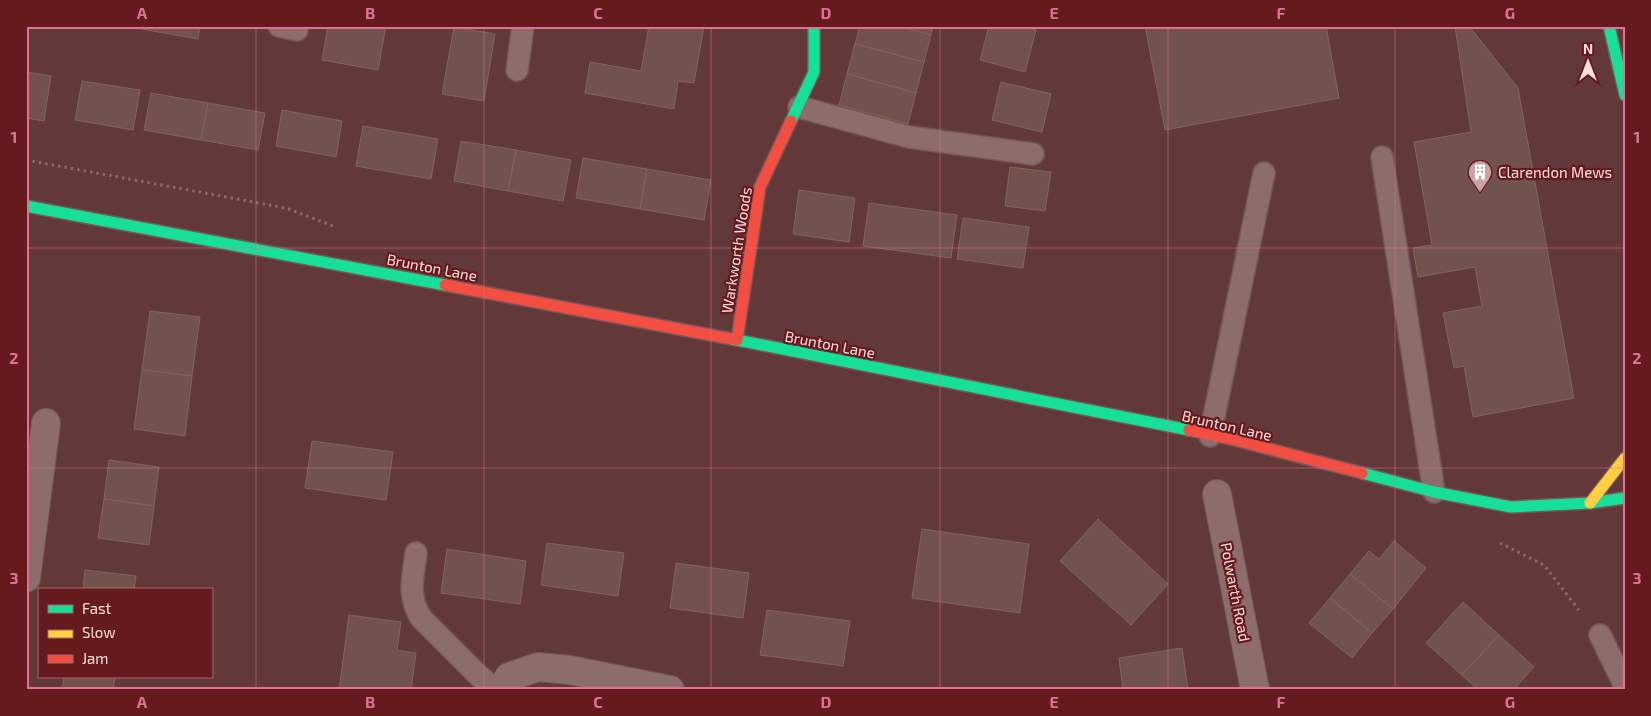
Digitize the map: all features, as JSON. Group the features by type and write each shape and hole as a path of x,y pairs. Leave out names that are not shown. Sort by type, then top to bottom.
{"street":[{"name":"Warkworth Woods","path":"737,340 760,187 814,72 814,26"},
{"path":"1609,26 1625,95"},
{"path":"1599,35 1619,69"},
{"name":"Brunton Lane","path":"26,206 737,340 1210,436 1434,492 1512,507 1590,503 1625,498"},
{"path":"26,578 46,423"},
{"path":"1590,503 1625,458"},
{"name":"Polwarth Road","path":"1217,494 1255,690"},
{"path":"502,690 509,677 538,667 570,670 670,690"}],"lane":[{"path":"517,70 523,26"},
{"path":"799,107 909,137 1033,154"},
{"path":"1382,157 1434,492"},
{"path":"1210,436 1264,173"},
{"path":"416,553 411,598 414,607 421,618 478,675 496,690"},
{"path":"1600,635 1625,686"}],"path":[{"path":"1496,541 1544,566 1600,635"}],"building":[{"path":"125,26 200,26 198,39"},
{"path":"328,26 386,26 378,70 322,60"},
{"path":"649,26 704,26 694,83 678,81 674,109 585,93 590,62 641,71"},
{"path":"860,26 899,26 931,35 924,62 855,44"},
{"path":"899,26 933,26 931,35"},
{"path":"989,26 1022,26 1036,30 1025,72 980,60"},
{"path":"1145,26 1326,26 1339,98 1165,130"},
{"name":"Clarendon Mews","path":"1455,26 1469,26 1518,88 1574,398 1473,417 1464,366 1454,368 1443,313 1482,306 1475,267 1418,277 1413,248 1432,245 1414,142 1471,132"},
{"path":"454,27 495,34 484,101 442,94"},
{"path":"855,44 924,62 916,93 847,74"},
{"path":"26,72 51,76 44,121 26,118"},
{"path":"847,74 916,93 908,124 839,105"},
{"path":"82,81 140,90 133,130 75,120"},
{"path":"1001,82 1051,94 1042,132 992,120"},
{"path":"151,93 208,103 201,140 144,130"},
{"path":"208,103 265,113 258,150 201,140"},
{"path":"282,110 342,121 336,157 276,146"},
{"path":"363,126 438,139 431,179 356,166"},
{"path":"461,141 516,150 508,191 454,181"},
{"path":"516,150 571,160 563,201 508,191"},
{"path":"583,158 647,169 640,209 576,198"},
{"path":"1010,167 1051,172 1045,211 1005,206"},
{"path":"647,169 711,180 704,220 640,209"},
{"path":"799,190 855,198 849,242 793,234"},
{"path":"869,203 957,215 951,258 863,246"},
{"path":"963,218 1029,227 1023,268 957,259"},
{"path":"150,311 200,317 192,376 142,370"},
{"path":"142,370 192,376 185,436 134,429"},
{"path":"312,441 393,452 386,500 305,488"},
{"path":"109,460 159,467 154,506 104,499"},
{"path":"104,499 154,506 149,545 98,538"},
{"path":"1098,519 1168,584 1131,625 1060,561"},
{"path":"922,529 1029,544 1020,613 912,598"},
{"path":"1394,541 1426,568 1393,609 1350,574 1369,551 1379,559"},
{"path":"547,543 624,553 618,596 541,585"},
{"path":"447,549 526,561 520,604 441,593"},
{"path":"676,563 749,573 743,618 670,608"},
{"path":"85,570 136,576 134,588 83,588"},
{"path":"1350,574 1393,609 1372,633 1330,598"},
{"path":"1330,598 1372,633 1352,658 1309,623"},
{"path":"1463,602 1499,635 1462,675 1426,643"},
{"path":"767,610 850,621 843,666 760,655"},
{"path":"349,615 401,622 397,650 416,653 411,690 339,690"},
{"path":"1499,635 1534,667 1513,690 1478,690 1462,675"},
{"path":"1182,648 1188,690 1123,690 1119,658"},
{"path":"64,678 115,678 113,690 62,690"}],"traffic: fast":[{"path":"791,121 814,72 814,26"},
{"path":"1609,26 1625,95"},
{"path":"26,206 445,285"},
{"path":"732,339 1189,430"},
{"path":"1362,473 1434,492 1511,507 1590,503 1625,498"}],"traffic: slow":[{"path":"1590,503 1625,458"}],"traffic: jam":[{"path":"737,340 760,187 791,121"},
{"path":"445,285 732,339"},
{"path":"1189,430 1362,473"}],"place":[{"name":"Clarendon Mews","path":"1480,193"}]}
